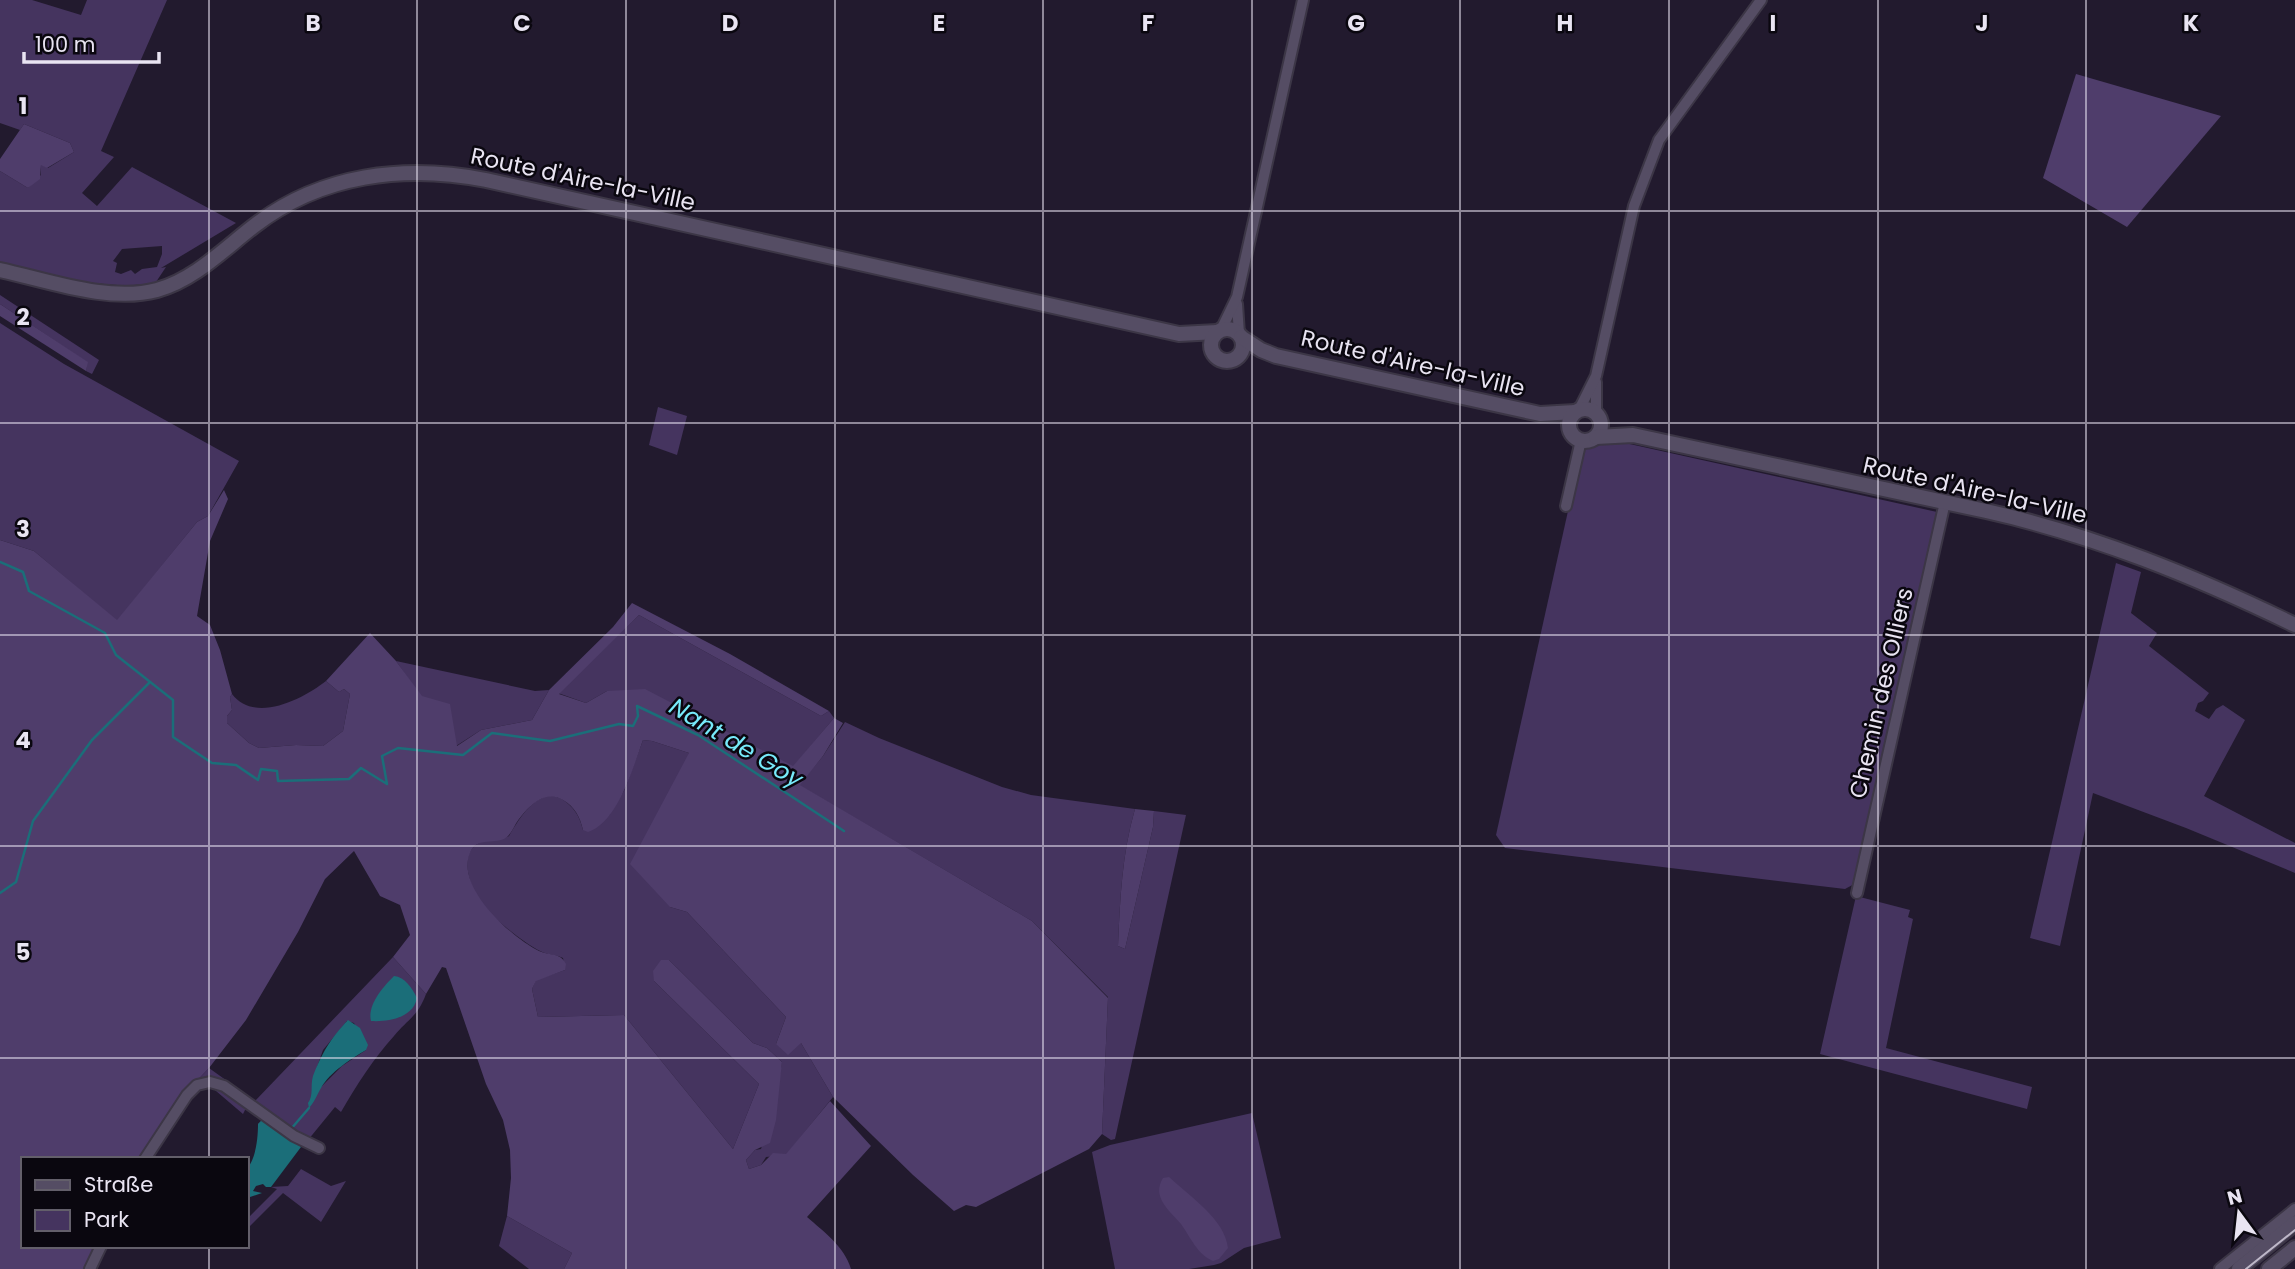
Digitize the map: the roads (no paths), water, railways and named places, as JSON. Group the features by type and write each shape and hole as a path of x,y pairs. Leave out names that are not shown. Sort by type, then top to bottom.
{"main road":[{"name":"Route d'Aire-la-Ville","path":"0,270 106,292 127,294 155,290 176,283 194,272 258,223 293,201 318,190 360,178 392,173 429,172 521,188 1179,334 1219,331"},
{"path":"1229,329 1240,336 1242,349 1235,358 1224,360 1214,354 1211,342 1219,331 1229,329"},
{"name":"Route d'Aire-la-Ville","path":"1179,334 1214,354"},
{"name":"Route d'Aire-la-Ville","path":"1240,336 1276,356 1540,414 1577,411"},
{"name":"Route d'Aire-la-Ville","path":"1235,358 1276,356"},
{"path":"1589,409 1598,415 1601,427 1596,436 1591,439 1576,436 1570,419 1577,411 1589,409"},
{"name":"Route d'Aire-la-Ville","path":"1540,414 1576,436"},
{"name":"Route d'Aire-la-Ville","path":"1598,415 1633,435"},
{"name":"Route d'Aire-la-Ville","path":"1596,436 1633,435 2044,526 2123,551 2217,589 2295,625"},
{"path":"2239,1269 2295,1223"},
{"path":"2269,1269 2295,1248"}],"street":[{"path":"1219,331 1237,297 1303,0"},
{"path":"1598,415 1596,376 1634,206 1659,141 1761,0"},
{"path":"1237,297 1240,336"},
{"path":"1577,411 1596,376"},
{"path":"1566,506 1576,436"},
{"name":"Chemin des Olliers","path":"1857,893 1945,502"},
{"path":"146,1157 187,1095 202,1083 214,1082 224,1086 293,1136 318,1149"},
{"path":"2220,1269 2295,1209"},
{"path":"90,1269 100,1248"}],"waterway":[{"name":"Nant de Goy","path":"0,562 23,572 29,591 105,633 116,655 173,700 173,737 212,763 236,765 258,780 261,769 277,771 278,781 349,779 361,768 387,784 382,756 398,748 463,755 492,733 550,741 619,724 633,726 638,716 637,706 698,735 844,831"},
{"path":"0,893 16,882 33,821 92,740 150,682"},
{"path":"291,1129 309,1108"}],"tram line":[{"path":"2246,1269 2295,1230"}]}
